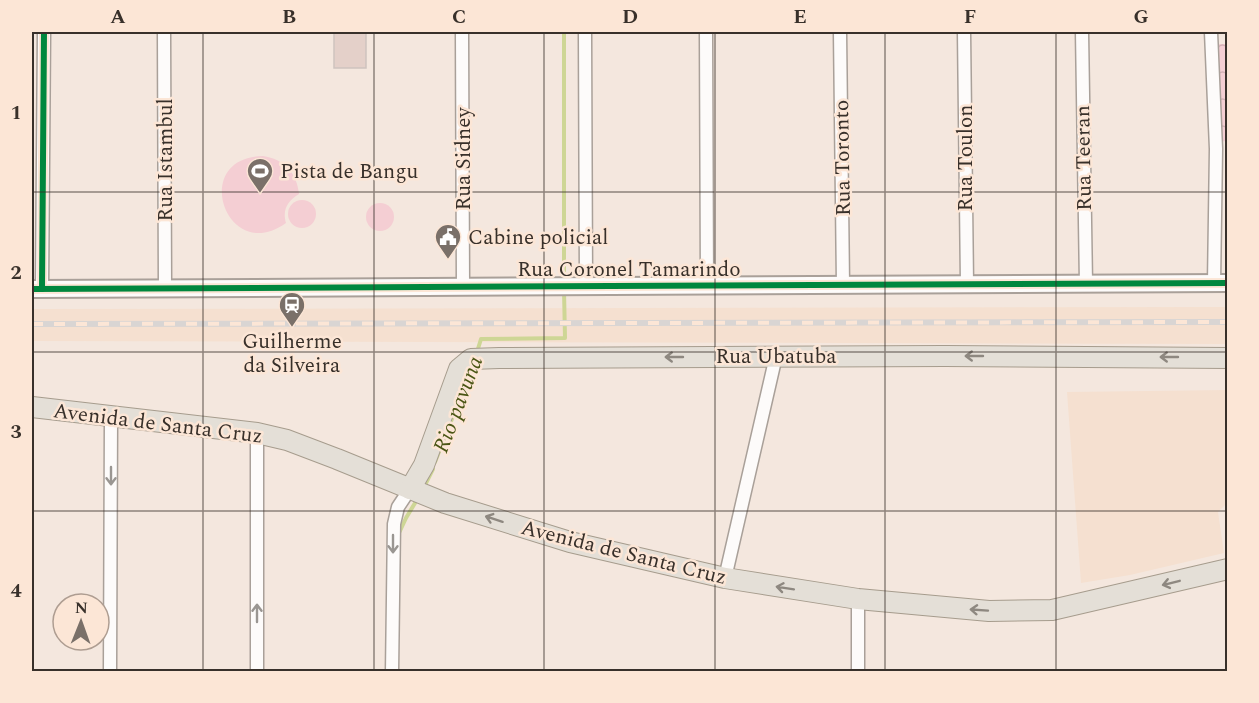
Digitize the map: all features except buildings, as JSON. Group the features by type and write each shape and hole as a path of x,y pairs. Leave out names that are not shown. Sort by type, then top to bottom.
{"main road":[{"name":"Rua Coronel Tamarindo","path":"37,289 1220,283"},
{"name":"Rua Ubatuba","path":"410,489 424,465 459,369 471,359 776,356 1227,358"},
{"name":"Avenida de Santa Cruz","path":"32,407 257,433 287,440 445,503 570,542 724,578 858,599 978,610 1052,610 1227,569"}],"street":[{"path":"37,289 44,32"},
{"name":"Rua Istambul","path":"164,32 165,288"},
{"name":"Rua Sidney","path":"462,32 463,287"},
{"path":"585,32 586,286"},
{"path":"706,32 707,286"},
{"name":"Rua Toronto","path":"840,32 843,285"},
{"name":"Rua Toulon","path":"964,32 967,284"},
{"name":"Rua Teeran","path":"1082,32 1086,284"},
{"path":"1212,32 1222,149 1220,283"},
{"path":"724,578 776,356"},
{"path":"110,672 111,417"},
{"path":"257,433 257,672"},
{"path":"392,672 394,524 398,507 410,489"},
{"path":"858,599 858,672"}],"shaded area":[{"path":"1227,307 1227,344 32,341 32,309"},
{"path":"1227,390 1227,503 1218,512 1224,553 1130,575 1081,583 1067,392"}],"green space":[{"path":"1212,44 1227,44 1227,141 1216,142"},
{"name":"Pista de Bangu","path":"263,156 277,160 288,168 298,186 299,194 287,206 286,223 265,233 247,231 233,221 224,206 222,189 227,173 240,161"},
{"path":"302,200 312,204 316,214 312,224 302,228 292,224 288,214 292,204"},
{"path":"380,203 390,207 394,217 390,227 380,231 370,227 366,217 370,207"}],"waterway":[{"name":"Rio pavuna","path":"564,32 564,283"},
{"name":"Rio pavuna","path":"477,352 481,339 565,338 564,290"},
{"name":"Rio pavuna","path":"435,462 472,368"},
{"name":"Rio pavuna","path":"423,489 433,469"},
{"name":"Rio pavuna","path":"399,533 418,498"}],"railway":[{"path":"32,324 1228,322"}],"cycle path":[{"path":"42,289 44,32"},
{"path":"32,289 1228,283"}],"place":[{"name":"Pista de Bangu","path":"260,194"},
{"name":"Cabine policial","path":"448,260"},
{"name":"Guilherme da Silveira","path":"292,328"}]}
